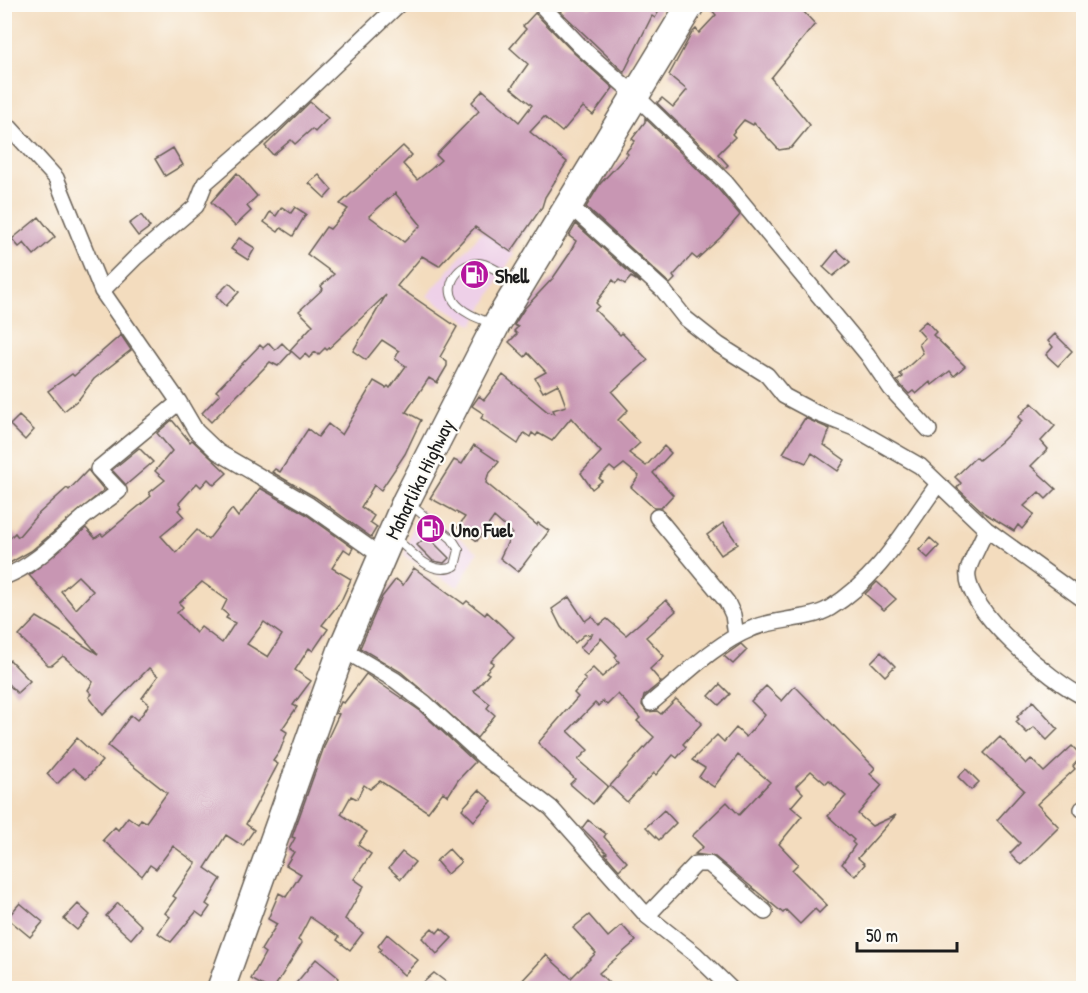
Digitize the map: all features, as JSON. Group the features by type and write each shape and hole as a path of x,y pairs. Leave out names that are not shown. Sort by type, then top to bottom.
{"highway":[{"name":"Maharlika Highway","path":"221,988 342,649 406,501 496,325 634,94 691,4"}],"street":[{"path":"102,291 136,257 196,206 206,183 272,125 399,4"},
{"path":"540,4 581,47 634,94 726,183 867,354 891,389 929,430"},
{"path":"4,121 56,178 102,291 179,402 196,431 218,452 309,505 386,546"},
{"path":"569,205 663,290 685,318 719,345 766,375 784,396 816,413 854,428 920,466 986,529 1083,600"},
{"path":"4,577 20,572 36,561 81,520 119,491 98,469 179,402"},
{"path":"651,703 736,636 753,627 829,609 837,603 890,556 938,484"},
{"path":"657,517 727,602 733,615 736,636"},
{"path":"986,529 968,571 969,588 981,609 1046,672 1067,689 1083,697"},
{"path":"342,649 395,680 425,703 484,757 551,808 647,916 695,954 730,988"},
{"path":"647,916 696,864 708,864 765,912"}],"lane":[{"path":"496,325 475,316 455,302 451,294 451,282 456,273 467,265 482,263 521,284"},
{"path":"386,546 435,570 445,571 455,566 459,550 452,539 406,501"}],"shaded area":[{"name":"Shell","path":"484,229 514,254 473,325 427,296"},
{"name":"Uno Fuel","path":"418,507 478,552 458,587 404,556"}],"building":[{"path":"567,4 585,4 589,8 592,4 663,4 655,18 652,16 624,72 560,11"},
{"path":"707,4 807,4 802,10 815,24 771,78 810,125 791,148 779,150 754,123 753,125 744,120 732,134 735,137 718,154 728,165 725,168 657,103 662,98 673,107 687,90 669,75 692,33 696,29 699,33 716,15"},
{"path":"535,13 575,54 613,88 593,115 583,107 562,132 544,117 530,132 567,162 545,197 542,207 511,252 475,227 439,266 422,256 397,286 457,327 440,357 447,362 447,366 437,383 429,378 406,412 421,420 405,454 381,490 374,485 361,507 374,516 370,522 377,527 371,537 315,497 272,472 275,469 280,472 308,429 318,437 328,424 342,435 374,381 390,388 406,366 395,359 399,351 382,340 366,360 353,351 386,295 327,350 325,348 318,355 315,352 309,358 305,354 300,359 290,350 313,325 299,311 323,289 321,286 334,274 307,254 326,227 330,229 348,209 340,204 403,146 412,155 403,164 417,180 441,160 436,155 479,111 472,102 483,90 519,122 532,105 511,88 528,64 510,48 526,29 523,26","holes":["395,193 421,225 404,242 369,216"]},
{"path":"310,102 328,118 315,132 312,129 295,144 291,140 273,155 265,146"},
{"path":"645,118 719,190 740,215 697,259 692,255 673,276 675,279 670,284 586,207 600,184 628,154 626,152 635,141 632,139 645,122"},
{"path":"173,148 183,165 165,176 155,159"},
{"path":"237,173 257,196 247,206 251,211 235,226 211,202"},
{"path":"319,175 332,190 325,198 309,183"},
{"path":"282,207 291,213 295,207 306,214 293,236 281,228 278,232 264,222 270,212 276,216"},
{"path":"141,215 150,227 138,236 129,224"},
{"path":"39,217 55,237 34,255 24,243 19,247 12,239"},
{"path":"576,224 641,283 631,277 625,284 619,280 616,283 613,280 596,303 599,306 595,310 648,360 612,392 628,410 618,420 640,443 629,453 646,466 664,446 671,453 653,473 673,495 661,508 654,508 631,487 639,476 624,464 615,471 610,467 599,478 602,481 592,489 581,473 601,452 571,418 552,441 538,433 536,436 532,433 530,437 524,433 518,444 481,418 484,414 472,406 479,396 484,400 503,375 548,412 555,414 553,410 566,406 558,384 543,392 535,378 546,372 528,353 525,357 509,342 517,334 514,331 518,327 514,325 524,309 553,278 568,256 576,241 569,236"},
{"path":"239,238 255,248 248,260 231,249"},
{"path":"837,250 850,262 833,276 823,267"},
{"path":"229,283 239,292 226,306 216,296"},
{"path":"926,321 936,332 933,335 965,366 954,376 950,371 932,385 930,382 916,394 913,391 909,394 897,381 903,377 900,374 923,353 919,344 925,338 917,329"},
{"path":"1055,334 1072,351 1058,366 1046,355 1053,347 1048,341"},
{"path":"121,335 131,350 94,379 79,399 64,411 48,391 72,374 74,376"},
{"path":"269,343 275,350 282,343 291,352 278,366 270,362 211,422 202,413 220,394 216,391 260,345 263,348"},
{"path":"1032,403 1055,426 1041,441 1048,449 1031,466 1056,489 1046,499 1039,492 1024,506 1034,514 1022,529 1018,525 1014,531 984,513 957,488 961,483 955,477 976,457 979,460 1001,442 1022,421 1018,417"},
{"path":"19,416 34,430 25,440 10,425"},
{"path":"805,418 830,429 824,445 845,460 838,471 812,453 806,463 783,453"},
{"path":"172,420 190,442 192,440 227,473 214,485 208,479 201,487 197,483 179,503 182,507 178,510 184,517 161,536 176,553 197,530 208,540 232,509 238,517 260,488 304,513 353,548 350,553 344,549 332,568 351,579 341,601 322,625 328,629 313,651 309,648 295,670 311,681 293,705 297,707 282,729 287,732 280,751 273,761 278,764 246,824 254,830 243,846 226,835 205,868 221,879 206,904 210,907 203,917 196,912 171,942 158,933 170,917 165,913 176,898 173,896 196,863 173,846 156,869 150,865 142,876 103,840 115,827 118,830 128,817 138,824 141,819 146,822 167,793 108,746 131,715 137,720 144,712 149,704 142,698 158,676 149,668 103,715 89,697 92,694 88,690 93,682 63,656 52,665 48,665 19,636 37,617 98,654 29,575 86,528 95,538 101,534 103,536 151,496 149,493 165,480 155,471 172,451 157,433","holes":["78,576 93,591 76,609 61,591","202,582 227,600 222,610 228,615 226,618 235,623 222,643 201,627 196,633 177,613 183,607 179,603","264,622 282,635 268,657 247,644"]},
{"path":"474,445 499,462 488,475 486,483 537,525 538,523 549,531 518,572 500,558 512,533 494,517 477,541 458,527 465,517 430,498 454,460 462,464"},
{"path":"139,448 153,462 126,485 112,470"},
{"path":"88,470 104,490 31,551 8,564 4,560 4,544 15,533 18,537 36,516 67,488 69,490"},
{"path":"723,523 738,544 721,555 707,535"},
{"path":"427,536 449,558 444,563 433,561 417,545"},
{"path":"930,538 939,546 928,558 919,550"},
{"path":"414,568 464,604 467,601 485,615 487,612 514,637 491,661 494,663 486,672 489,674 474,691 490,704 487,708 495,715 477,738 401,672 360,648 382,597 396,579 403,585"},
{"path":"877,582 896,599 884,610 865,594"},
{"path":"569,597 585,621 592,616 599,625 607,619 626,635 666,600 676,611 646,637 664,656 650,669 661,682 644,696 642,705 647,712 657,711 661,714 676,699 702,723 683,744 686,747 677,758 673,755 656,775 654,773 627,802 610,786 654,737 637,721 640,718 618,694 607,705 603,701 598,706 595,703 568,731 588,750 578,760 608,786 593,804 570,784 575,779 538,743 578,697 574,693 586,680 583,677 593,668 602,677 619,662 615,657 617,655 601,638 587,654 580,648 592,634 584,635 575,643 561,627 552,609"},
{"path":"741,644 747,650 733,664 724,656"},
{"path":"881,652 895,666 885,676 871,662"},
{"path":"10,660 30,681 17,693 4,680 4,665"},
{"path":"366,674 419,710 475,762 458,780 448,796 443,792 428,812 380,781 370,789 364,785 357,799 351,796 341,814 367,832 358,845 371,854 354,879 364,886 345,919 363,933 350,950 337,940 339,937 310,917 298,940 302,943 274,988 267,988 251,979 265,953 261,950 277,924 268,919 279,893 286,897 301,874 286,865 294,852 289,849 295,838 292,837 325,744 339,714 336,713 341,702 344,703"},
{"path":"720,684 730,694 719,705 709,696"},
{"path":"766,686 782,701 795,686 875,768 870,774 882,785 858,814 872,826 896,815 858,858 865,864 855,876 842,864 855,845 852,842 854,840 828,816 846,796 829,781 826,784 811,771 796,786 803,793 791,807 802,816 779,844 798,864 792,870 827,905 819,913 815,909 800,924 786,910 783,913 715,857 695,854 703,847 692,836 727,802 739,815 770,782 738,755 714,787 699,777 705,768 692,760 717,735 724,742 736,728 746,737 765,715 751,701"},
{"path":"1033,701 1058,729 1047,740 1034,727 1027,733 1016,722 1019,719 1017,717"},
{"path":"1000,737 1026,764 1031,759 1044,772 1072,746 1082,756 1073,766 1075,769 1037,804 1059,827 1021,865 1010,853 1020,843 997,820 1024,790 984,753"},
{"path":"77,738 102,761 86,779 73,768 57,784 47,774"},
{"path":"966,769 979,782 971,790 958,777"},
{"path":"479,790 492,801 474,821 462,809"},
{"path":"664,810 676,823 659,840 646,827"},
{"path":"588,820 606,834 604,837 627,862 619,870 605,854 607,853 582,828"},
{"path":"449,849 461,862 447,874 436,861"},
{"path":"402,852 415,862 401,879 389,868"},
{"path":"20,903 43,922 30,937 7,918"},
{"path":"118,903 142,926 131,939 106,916"},
{"path":"78,904 90,915 77,930 64,919"},
{"path":"589,915 608,937 622,925 636,941 599,973 614,988 526,988 520,983 546,955 571,978 596,953 573,928"},
{"path":"432,928 437,933 441,928 452,938 437,954 422,938"},
{"path":"387,934 418,960 404,975 379,952 381,949 378,946"},
{"path":"316,959 339,978 331,988 292,988"},
{"path":"434,973 454,988 417,988"}],"place":[{"name":"Shell","path":"474,275"},
{"name":"Uno Fuel","path":"430,529"}]}
